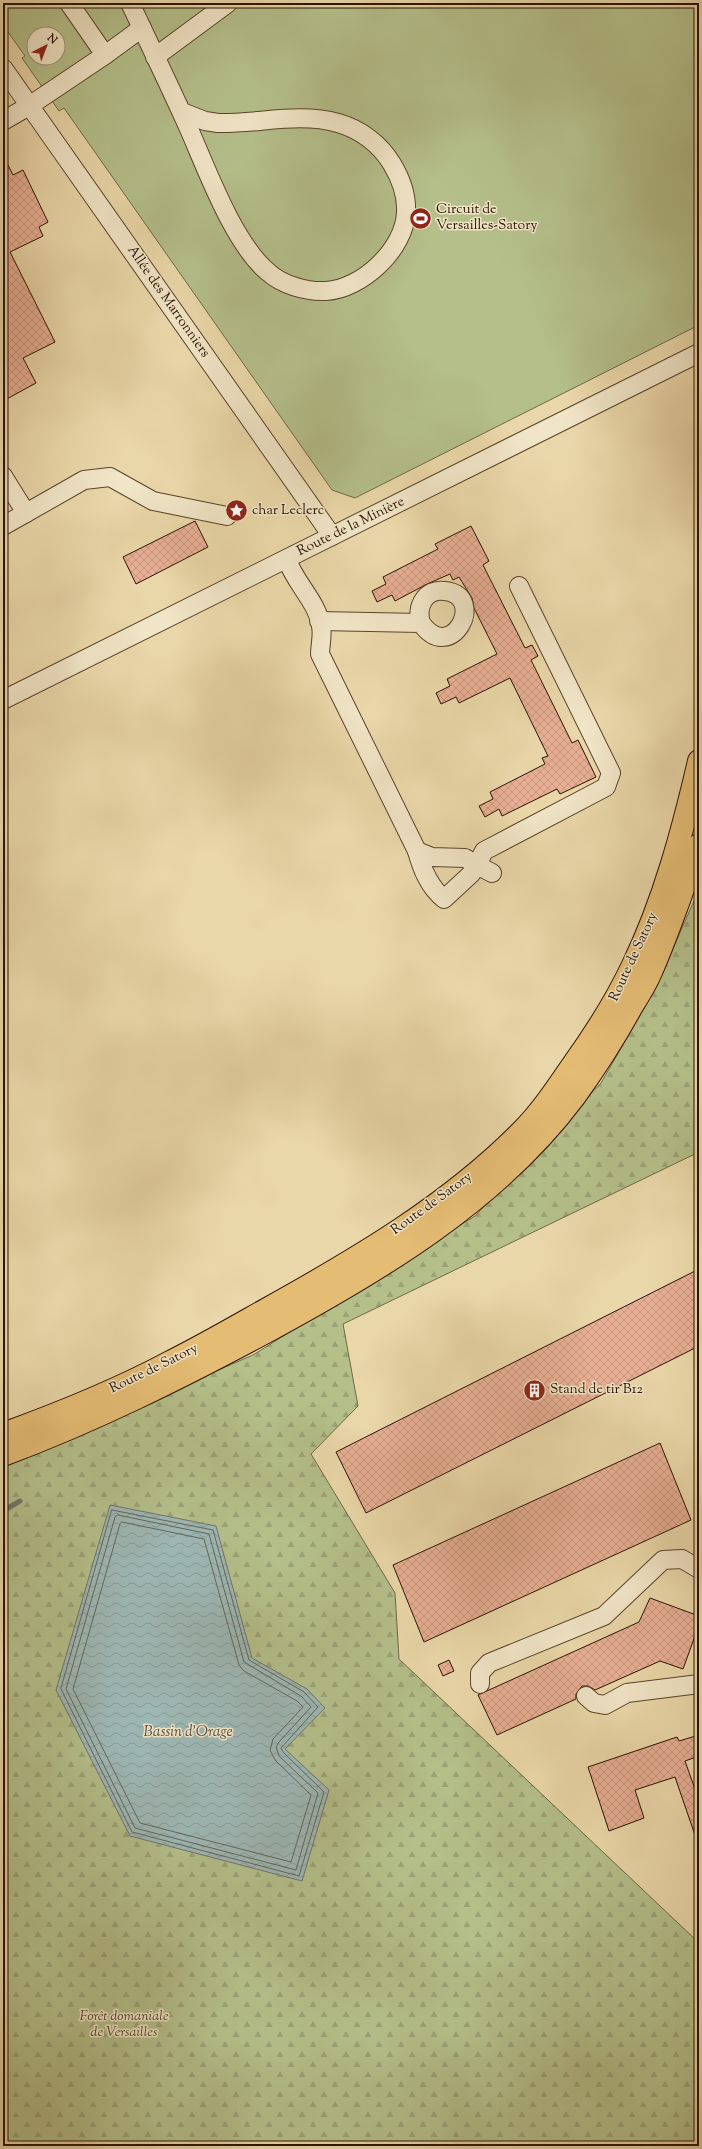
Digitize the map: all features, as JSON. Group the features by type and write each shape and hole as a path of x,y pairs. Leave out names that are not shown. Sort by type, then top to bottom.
{"main road":[{"path":"690,802 699,761"},
{"path":"690,802 699,778"},
{"name":"Route de Satory","path":"3,1434 56,1415 171,1362 313,1283 417,1219 484,1166 524,1130 560,1084 595,1033 633,965 661,898 690,802"},
{"name":"Route de Satory","path":"3,1455 63,1432 183,1376 333,1295 428,1235 497,1179 537,1140 574,1097 611,1043 650,975 699,845"}],"street":[{"path":"69,3 105,54"},
{"path":"130,3 182,112 223,205 245,244 256,260 278,279 309,289 326,291 336,289 365,276 385,260 395,245 406,214 405,194 400,177 388,157 373,142 356,129 317,118 218,124 205,121 182,112"},
{"path":"155,57 228,3"},
{"path":"3,121 29,106 142,28"},
{"name":"Allée des Marronniers","path":"3,68 332,536"},
{"name":"Route de la Minière","path":"3,700 699,353"},
{"path":"3,476 26,513"},
{"path":"3,526 84,480 110,477 153,501 227,516"},
{"path":"287,559 290,569 303,588 322,626 320,654 417,851 422,869 437,894 444,899 462,883 485,869"},
{"path":"485,869 484,851 606,787 611,773 519,586"},
{"path":"319,621 421,623"},
{"path":"417,851 432,857 465,858 485,869"},
{"path":"480,1684 480,1673 489,1663 604,1616 663,1560 682,1560 699,1568"},
{"path":"586,1696 594,1704 605,1705 627,1693 699,1684"}],"green space":[{"name":"Circuit de Versailles-Satory","path":"3,3 699,3 699,325 355,498 332,490 64,108 59,111 28,66 66,66 66,26 26,26 26,64 22,58 25,56 3,25"},
{"name":"Forêt domaniale de Versailles","path":"694,901 699,911 699,1152 343,1324 358,1406 311,1454 395,1593 399,1659 697,1941 699,1941 699,2146 3,2146 3,1457 128,1409 253,1355 475,1216 601,1083 655,989"}],"water":[{"name":"Bassin d'Orage","path":"110,1505 216,1526 252,1658 307,1689 325,1708 285,1749 329,1790 302,1881 130,1836 56,1690"}],"building":[{"path":"3,155 13,175 23,170 48,222 39,227 43,236 10,252 55,342 23,358 36,383 3,401"},
{"path":"195,521 208,547 136,584 123,557"},
{"path":"471,526 489,561 483,565 525,648 532,645 538,656 531,660 572,743 578,740 596,777 560,794 557,789 502,816 499,809 485,817 479,806 493,799 490,792 545,764 542,758 548,756 510,678 459,703 456,697 441,704 436,693 450,686 447,679 497,654 474,608 472,598 459,577 453,580 450,574 395,601 392,595 377,602 372,591 386,584 383,577 438,549 435,544"},
{"name":"Stand de tir B12","path":"699,1269 699,1346 366,1513 336,1452"},
{"path":"660,1443 691,1520 424,1642 393,1565"},
{"path":"650,1598 699,1616 699,1625 683,1669 660,1661 595,1690 588,1686 582,1686 576,1694 576,1699 497,1735 478,1695 639,1622"},
{"path":"449,1660 454,1671 443,1676 438,1665"},
{"path":"699,1735 699,1756 685,1761 696,1792 699,1791 699,1841 697,1841 675,1777 635,1790 644,1818 609,1831 588,1767 677,1737 679,1741"}],"waterway":[{"path":"3,1511 20,1501"}],"place":[{"name":"Circuit de Versailles-Satory","path":"420,218"},
{"name":"char Leclerc","path":"237,511"},
{"name":"Stand de tir B12","path":"535,1390"}]}
